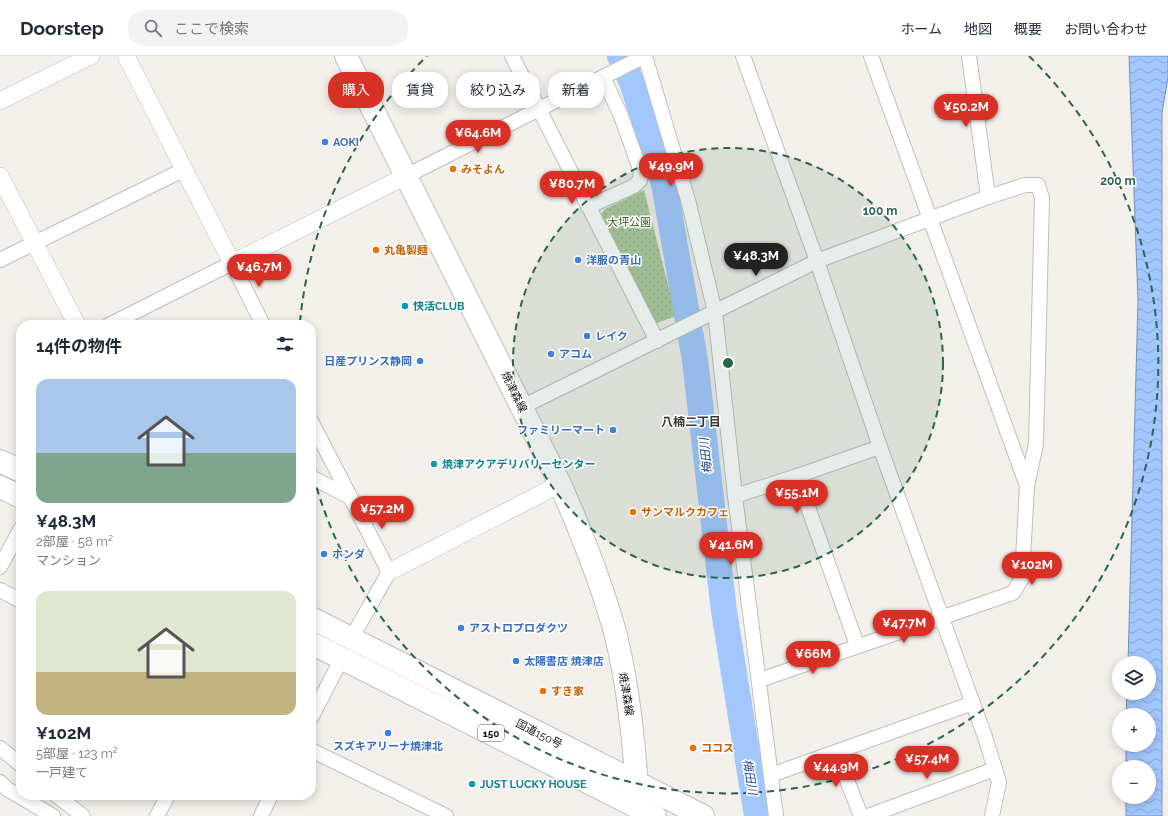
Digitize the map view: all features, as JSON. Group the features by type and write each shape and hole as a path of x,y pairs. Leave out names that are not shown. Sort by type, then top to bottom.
{"main road":[{"name":"焼津森線","path":"346,56 560,484 586,543 604,595 616,637 636,753 637,783 645,813"},
{"path":"0,461 16,469"},
{"path":"0,487 16,495"},
{"name":"国道150号","path":"316,621 703,816"},
{"name":"国道150号","path":"316,645 645,813"}],"street":[{"path":"0,101 90,56"},
{"path":"126,56 260,320"},
{"path":"512,56 588,207 662,339"},
{"path":"743,56 817,261 880,447 973,703 1000,782 992,816"},
{"path":"871,56 1027,486"},
{"path":"969,56 988,197"},
{"path":"119,320 643,57 688,200 710,314 760,680 776,816"},
{"path":"588,207 634,186 640,180 640,172 630,140 606,76"},
{"path":"0,260 183,170"},
{"path":"0,176 74,320"},
{"path":"522,407 817,261 988,197 1025,185 1038,185 1042,198 1036,444 1027,486 1022,578 1013,593 857,645 760,680"},
{"path":"316,431 348,496 389,572"},
{"path":"735,496 880,447"},
{"path":"797,476 857,645"},
{"path":"316,480 348,496"},
{"path":"351,639 389,572 560,484"},
{"path":"0,567 16,537"},
{"path":"0,590 16,598"},
{"path":"316,708 342,658"},
{"path":"771,775 973,703"},
{"path":"0,748 16,761"},
{"path":"316,752 446,816"},
{"path":"836,752 861,816"},
{"path":"868,816 995,769"},
{"path":"0,782 7,789 16,794"},
{"path":"26,800 53,816"},
{"path":"64,800 83,816"},
{"path":"157,816 165,800"},
{"path":"261,816 269,800"}],"green space":[{"name":"大坪公園","path":"644,190 676,316 654,324 601,214 605,209"}],"water":[{"path":"1129,56 1168,56 1168,77 1162,113 1162,816 1126,816 1126,804 1156,804 1156,760 1126,760 1126,752 1156,752 1156,708 1126,708 1127,700 1156,700 1156,656 1128,656 1138,301"}],"waterway":[{"name":"梅田川","path":"620,56 633,85 664,184 695,360 724,611 757,816"}],"place":[{"name":"AOKI","path":"325,142"},
{"name":"みそよん","path":"453,169"},
{"name":"丸亀製麺","path":"376,250"},
{"name":"洋服の青山","path":"578,260"},
{"name":"快活CLUB","path":"405,306"},
{"name":"レイク","path":"587,336"},
{"name":"アコム","path":"551,354"},
{"name":"日産プリンス静岡","path":"420,361"},
{"name":"ファミリーマート","path":"613,430"},
{"name":"焼津アクアデリバリーセンター","path":"434,464"},
{"name":"サンマルクカフェ","path":"633,512"},
{"name":"ホンダ","path":"324,554"},
{"name":"アストロプロダクツ","path":"461,628"},
{"name":"太陽書店 焼津店","path":"516,661"},
{"name":"すき家","path":"543,691"},
{"name":"スズキアリーナ焼津北","path":"388,733"},
{"name":"ココス","path":"693,748"},
{"name":"JUST LUCKY HOUSE","path":"472,784"}],"district":[{"name":"八楠二丁目","path":"691,422"}]}
